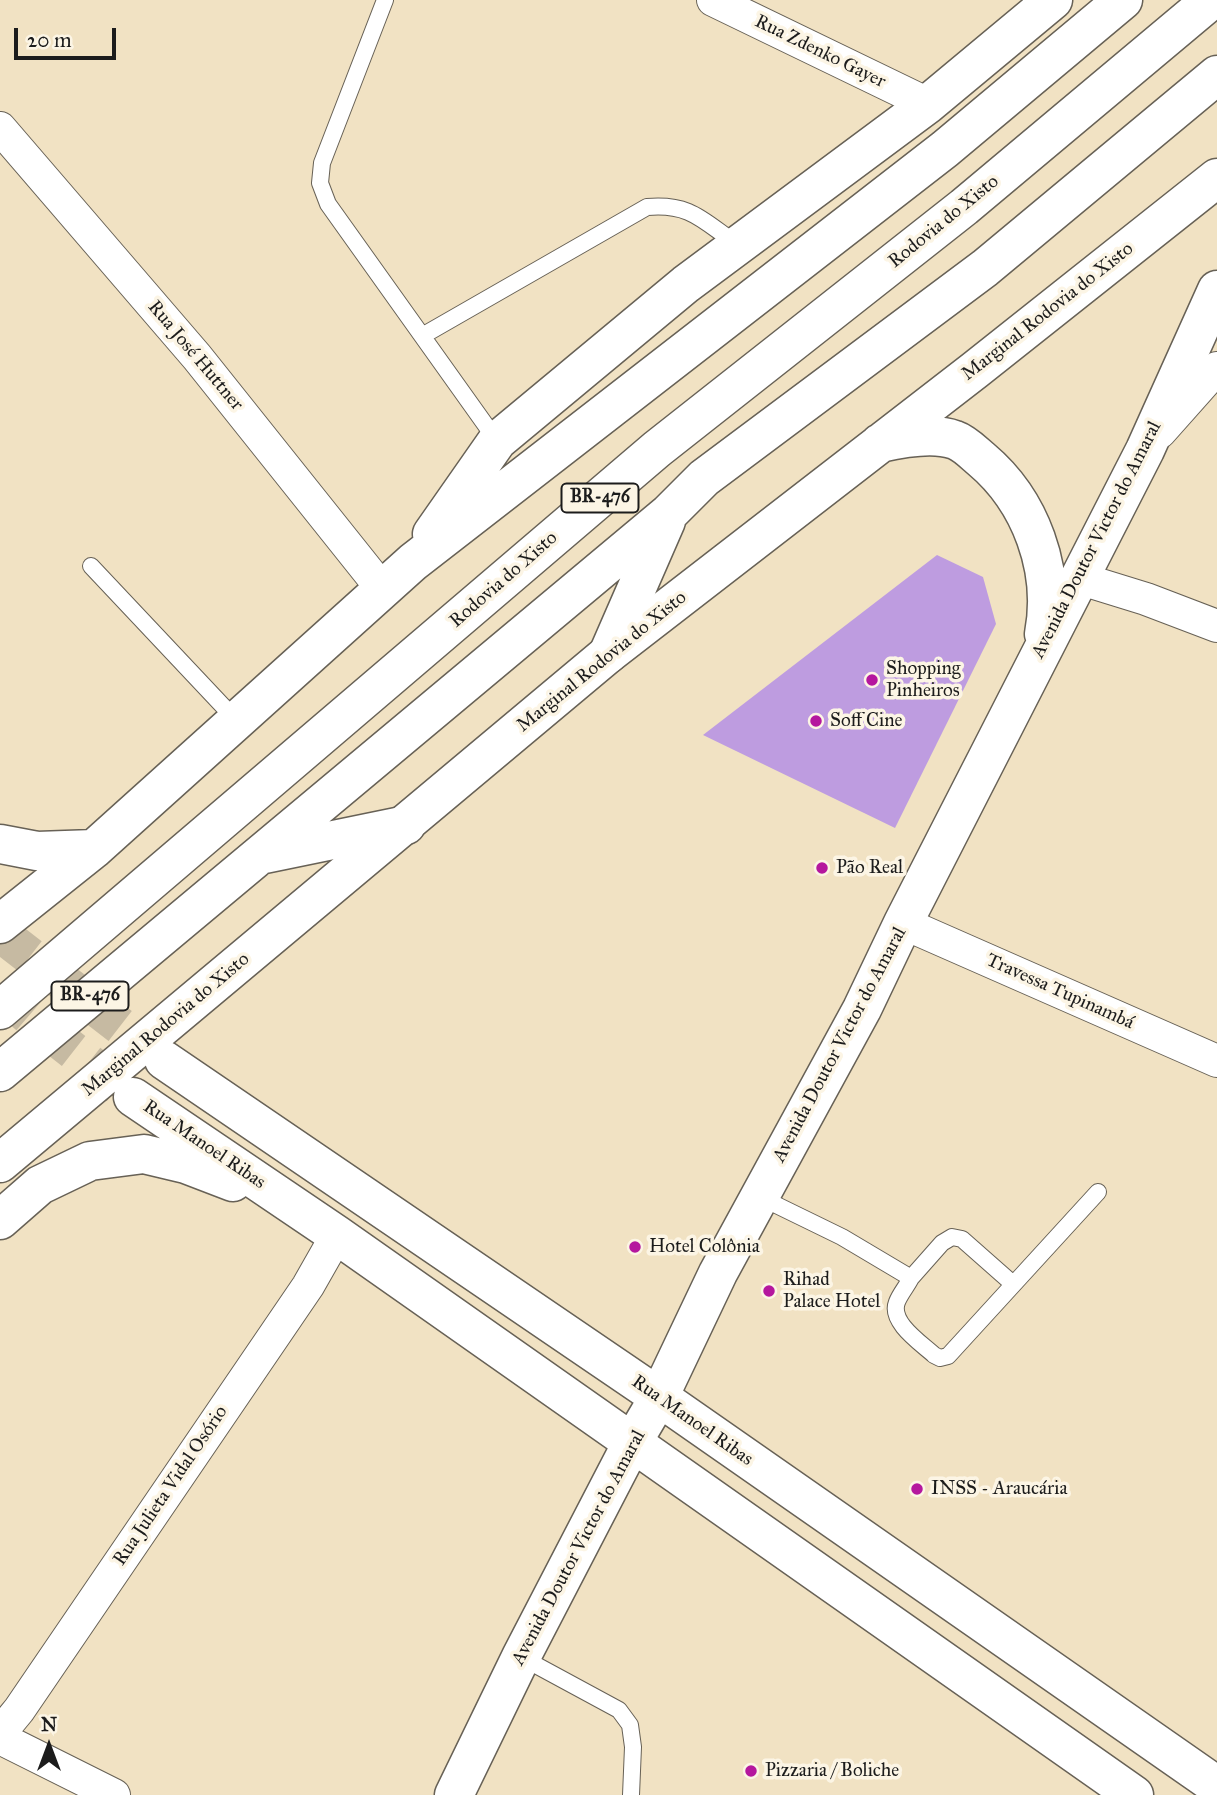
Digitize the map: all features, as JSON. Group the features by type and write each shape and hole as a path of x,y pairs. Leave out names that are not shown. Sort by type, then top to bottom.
{"main road":[{"path":"413,562 497,441 686,284 928,104 1053,0"},
{"path":"0,924 94,849 413,562 946,149 1123,0"},
{"name":"Rodovia do Xisto","path":"0,1010 657,449 964,207 1211,0"},
{"name":"BR-476","path":"0,1072 669,513 704,478 985,268 1217,75"},
{"name":"Marginal Rodovia do Xisto","path":"0,1163 608,654 975,370 1217,177"},
{"name":"Avenida Doutor Victor do Amaral","path":"454,1795 521,1657 632,1443 659,1397 718,1273 862,1009 1041,650 1145,450 1217,290"},
{"path":"970,450 959,406 963,386 975,370"},
{"path":"878,443 897,439 956,440 1007,485 1032,528 1043,564 1047,601 1041,650"},
{"path":"608,654 669,513"},
{"path":"260,855 406,825"},
{"path":"0,844 37,851 94,849"},
{"name":"Rua Manoel Ribas","path":"164,1060 659,1397 1217,1786"},
{"name":"Rua Manoel Ribas","path":"133,1097 337,1235 1134,1795"},
{"path":"0,1220 40,1185 90,1161 144,1154 186,1164 291,1203"}],"street":[{"name":"Rua Zdenko Gayer","path":"713,0 928,104"},
{"name":"Rua José Huttner","path":"0,128 197,357 383,590"},
{"path":"1145,450 1217,368"},
{"path":"1078,578 1146,599 1217,626"},
{"name":"Travessa Tupinambá","path":"903,923 1217,1061"},
{"name":"Rua Julieta Vidal Osório","path":"0,1736 308,1286 337,1235"},
{"path":"0,1736 114,1795"}],"lane":[{"path":"385,0 322,163 320,183 328,204 497,441"},
{"path":"422,336 646,207 668,205 687,209 738,245"},
{"path":"91,566 237,721"},
{"path":"1013,1284 962,1240 952,1237 942,1243 911,1278 896,1305 896,1315 909,1332 934,1355 940,1358 948,1356 1098,1192"},
{"path":"760,1197 842,1237 911,1278"},
{"path":"521,1657 619,1710 630,1725 633,1746 631,1795"}],"building":[{"name":"Shopping Pinheiros","path":"937,555 983,577 996,624 895,828 703,735"}],"tunnel":[{"path":"0,933 164,1060"},
{"path":"0,991 131,1096"}],"place":[{"name":"Shopping Pinheiros","path":"872,680"},
{"name":"Soff Cine","path":"816,721"},
{"name":"Pão Real","path":"822,868"},
{"name":"Hotel Colônia","path":"635,1247"},
{"name":"Rihad Palace Hotel","path":"769,1291"},
{"name":"INSS - Araucária","path":"917,1489"},
{"name":"Pizzaria / Boliche","path":"751,1771"}]}
